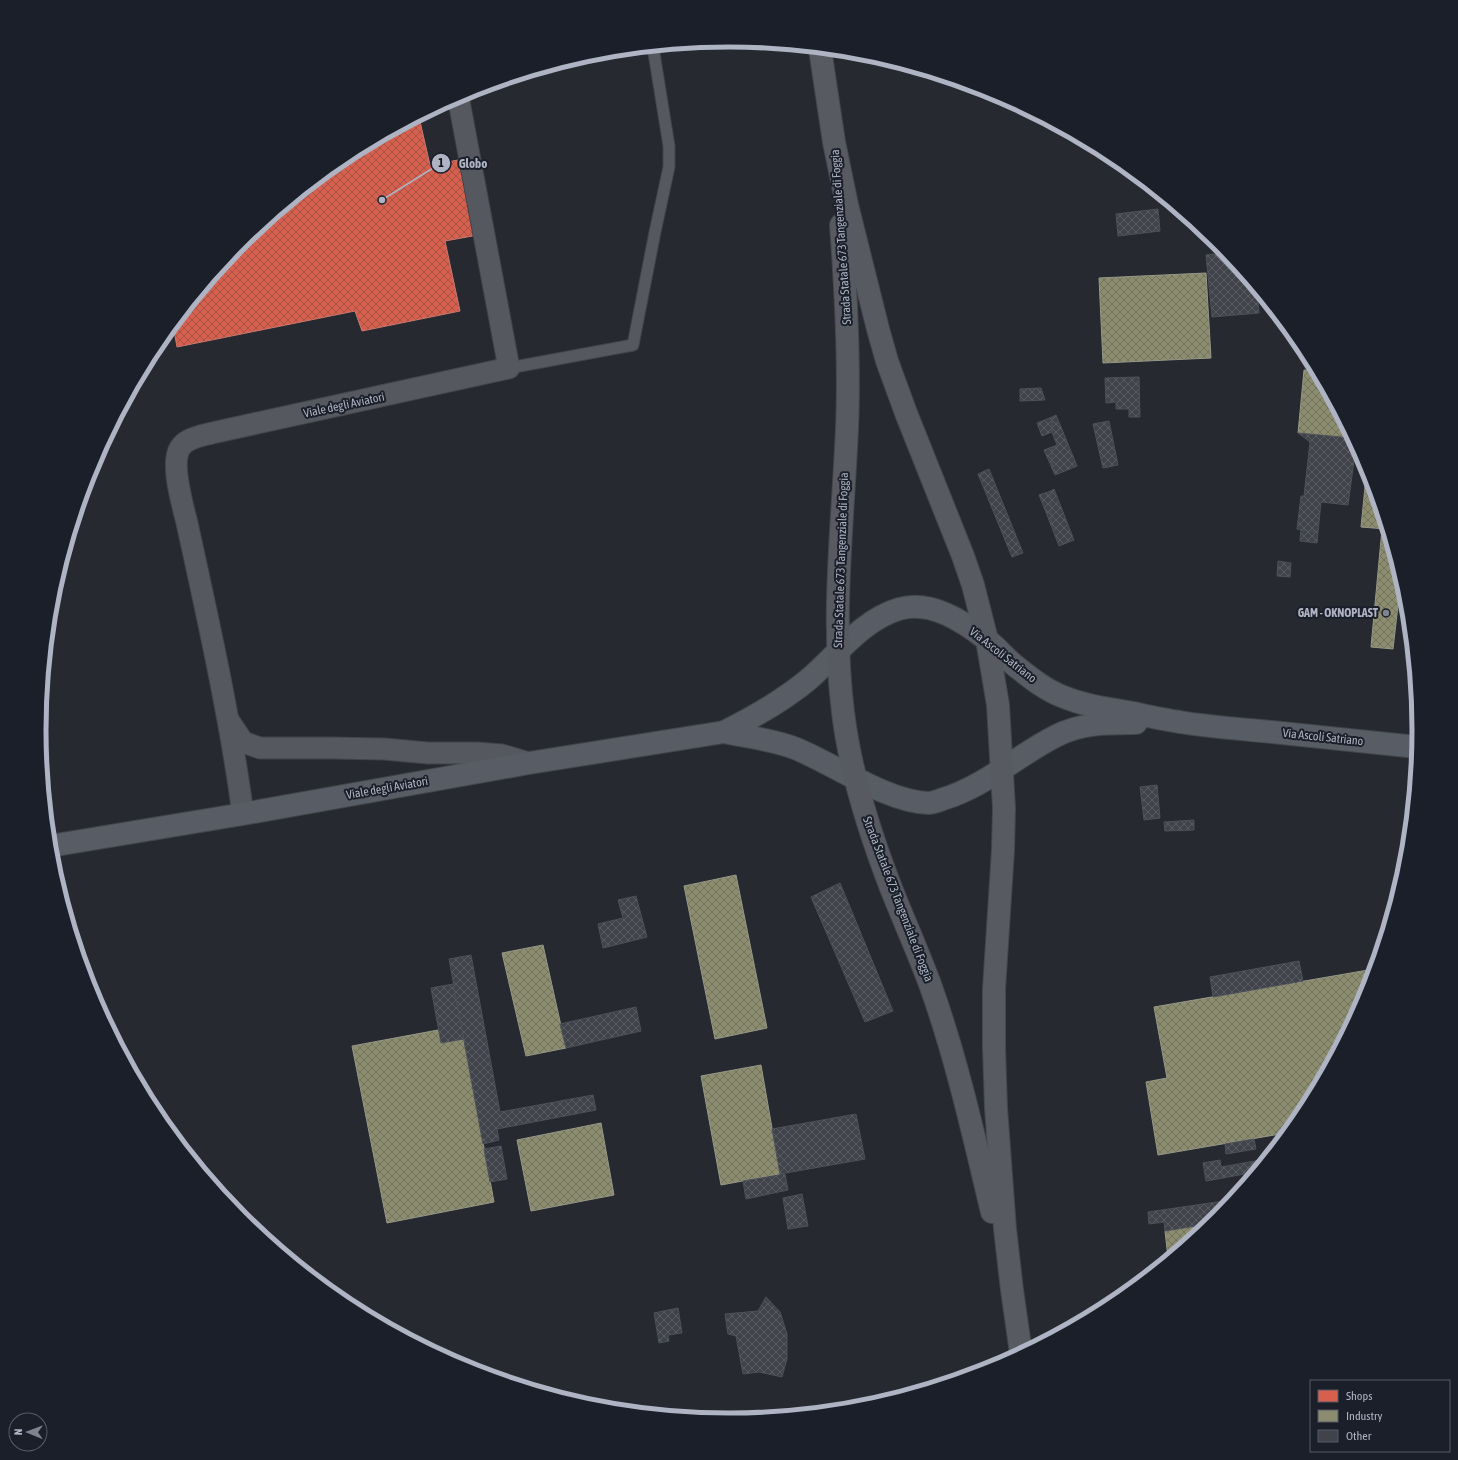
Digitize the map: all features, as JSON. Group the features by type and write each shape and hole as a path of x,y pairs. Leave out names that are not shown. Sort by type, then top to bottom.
{"main road":[{"name":"Strada Statale 673 Tangenziale di Foggia","path":"821,53 834,142 841,218 848,351 847,430 838,594 838,650 843,713 863,806 879,856 913,939 948,1040 963,1092 1012,1290"},
{"name":"Strada Statale 673 Tangenziale di Foggia","path":"834,142 862,267 887,361 963,556 981,612 998,705 1004,808 1003,850 994,982 994,1048 1000,1169 1012,1290 1020,1348"},
{"name":"Via Ascoli Satriano","path":"838,650 867,626 883,616 900,609 915,607 929,608 962,623 987,640 1018,668 1040,684 1062,697 1083,704 1180,722 1412,746"},
{"name":"Viale degli Aviatori","path":"56,845 243,814 529,763 724,732 788,695 809,679 838,650"},
{"name":"Via Ascoli Satriano","path":"856,778 907,800 930,803 957,795 1056,735 1079,727 1104,724 1180,722"},
{"name":"Viale degli Aviatori","path":"724,732 795,748 856,778"}],"street":[{"path":"459,103 509,368"},
{"name":"Viale degli Aviatori","path":"243,814 227,718 196,562 176,473 179,449 186,442 212,433 509,368"},
{"path":"227,718 244,742 260,748 384,749 428,753 477,753 502,755 529,763"}],"lane":[{"path":"509,368 633,345 669,167 669,146 654,51"}],"building: Shops":[{"path":"420,121 430,165 464,159 478,235 445,241 460,311 362,331 355,311 177,347 174,332 215,280 246,247 279,216 313,188 350,162"}],"building: Industry":[{"path":"1206,273 1211,358 1103,363 1099,278"},
{"path":"1304,370 1309,370 1346,437 1298,433"},
{"path":"1365,483 1382,529 1361,527"},
{"name":"GAM - OKNOPLAST","path":"1382,530 1399,597 1393,649 1371,647"},
{"path":"736,875 767,1028 715,1039 684,886"},
{"path":"543,945 566,1048 526,1056 502,953"},
{"path":"1368,970 1342,1032 1320,1072 1279,1134 1158,1155 1146,1082 1167,1078 1154,1007"},
{"path":"438,1030 441,1043 464,1039 494,1202 387,1223 352,1046"},
{"path":"761,1065 780,1174 721,1185 701,1076"},
{"path":"601,1123 614,1195 531,1211 517,1140"},
{"path":"1199,1226 1167,1253 1165,1231"}],"building: Other":[{"path":"1158,209 1160,231 1118,236 1116,214"},
{"path":"1218,254 1243,280 1258,298 1259,313 1212,317 1206,255"},
{"path":"1139,377 1140,417 1129,417 1129,409 1116,409 1116,402 1106,403 1105,378"},
{"path":"1041,388 1045,400 1020,401 1020,389"},
{"path":"1056,415 1077,466 1055,475 1052,468 1052,447 1057,445 1052,432 1052,417"},
{"path":"1052,417 1052,432 1042,436 1037,423"},
{"path":"1109,421 1118,465 1103,468 1093,424"},
{"path":"1298,433 1346,437 1355,457 1348,505 1321,502 1318,532 1297,529 1301,496 1304,496 1310,442"},
{"path":"1052,447 1052,468 1044,450"},
{"path":"989,469 1023,553 1012,557 978,474"},
{"path":"1054,489 1074,540 1059,546 1051,525 1051,491"},
{"path":"1051,491 1051,525 1039,495"},
{"path":"1301,530 1318,532 1317,543 1300,541"},
{"path":"1278,561 1291,563 1290,577 1277,576"},
{"path":"1157,785 1160,818 1144,820 1140,787"},
{"path":"1194,820 1194,830 1165,831 1164,822"},
{"path":"840,883 893,1011 865,1022 811,897"},
{"path":"636,896 647,937 603,948 598,924 623,918 618,900"},
{"path":"471,955 500,1112 593,1095 596,1110 497,1129 499,1140 483,1144 449,959"},
{"path":"1299,961 1303,981 1213,997 1210,977"},
{"path":"453,984 464,1039 441,1043 431,988"},
{"path":"636,1007 641,1031 566,1048 560,1024"},
{"path":"856,1114 865,1159 780,1174 772,1129"},
{"path":"1254,1139 1256,1149 1226,1154 1225,1144"},
{"path":"501,1146 507,1179 490,1182 484,1149"},
{"path":"1220,1160 1223,1178 1206,1181 1203,1163"},
{"path":"1259,1160 1249,1173 1223,1178 1221,1167"},
{"path":"785,1174 788,1190 746,1199 743,1181"},
{"path":"802,1194 808,1226 788,1229 783,1198"},
{"path":"1223,1201 1199,1226 1165,1231 1164,1222 1149,1224 1148,1212"},
{"path":"766,1297 780,1312 787,1334 787,1359 782,1377 759,1372 743,1374 736,1336 728,1334 725,1314 758,1311"},
{"path":"678,1308 682,1333 668,1335 669,1341 659,1343 654,1313"}],"place":[{"name":"Globo","path":"382,200"},
{"name":"GAM - OKNOPLAST","path":"1386,613"}]}
